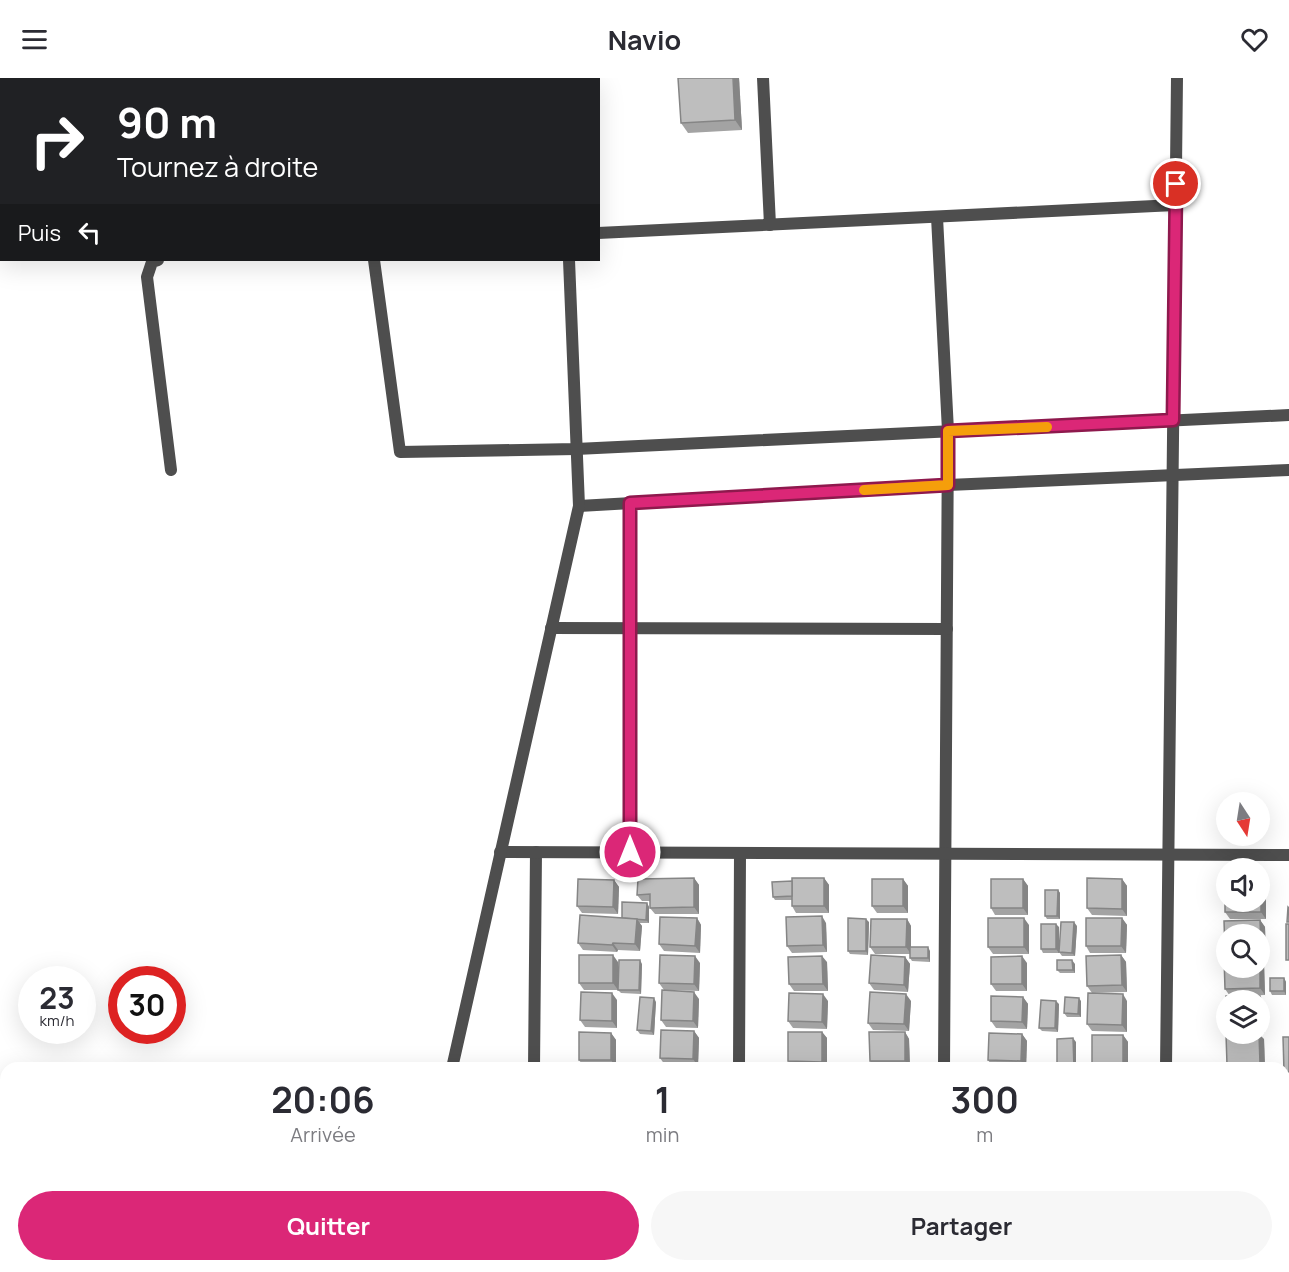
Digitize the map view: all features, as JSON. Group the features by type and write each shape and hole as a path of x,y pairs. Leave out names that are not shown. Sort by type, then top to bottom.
{"street":[{"path":"763,78 770,225"},
{"path":"1166,1062 1177,78"},
{"path":"600,233 1175,206"},
{"path":"937,217 948,431 944,1062"},
{"path":"152,261 147,277 171,470"},
{"path":"374,261 400,452 576,449 1289,415"},
{"path":"453,1062 579,506 568,261"},
{"path":"579,506 948,485 1289,470"},
{"path":"630,503 630,852"},
{"path":"551,628 947,629"},
{"path":"500,852 1289,855"},
{"path":"534,1062 536,852"},
{"path":"739,1062 740,853"}],"building":[{"path":"678,78 733,78 735,120 681,123"},
{"path":"694,878 694,907 650,908 650,894 637,895 638,879"},
{"path":"792,878 824,878 824,906 792,906"},
{"path":"1087,878 1122,879 1122,909 1087,908"},
{"path":"578,879 614,880 613,907 577,906"},
{"path":"872,879 903,879 903,906 872,906"},
{"path":"991,879 1023,879 1023,908 991,908"},
{"path":"792,881 792,896 773,897 772,882"},
{"path":"1045,890 1058,890 1057,916 1045,916"},
{"path":"622,902 647,903 646,920 622,918"},
{"path":"580,915 637,919 635,944 578,943"},
{"path":"822,916 823,945 787,946 786,917"},
{"path":"660,917 697,918 695,946 659,944"},
{"path":"848,918 866,919 866,951 848,951"},
{"path":"988,918 1024,918 1024,947 988,947"},
{"path":"1086,918 1122,918 1121,946 1086,946"},
{"path":"871,919 907,919 906,947 870,947"},
{"path":"1260,920 1260,924 1224,924 1224,921"},
{"path":"1061,922 1074,922 1072,953 1059,952"},
{"path":"1041,924 1056,924 1056,949 1041,949"},
{"path":"1286,924 1289,924 1289,960 1286,960"},
{"path":"910,947 928,947 928,958 910,958"},
{"path":"579,955 613,955 613,983 579,983"},
{"path":"660,955 695,956 694,984 659,983"},
{"path":"871,955 905,957 904,985 869,983"},
{"path":"1121,955 1122,985 1087,986 1086,956"},
{"path":"822,956 823,984 789,984 788,957"},
{"path":"1022,956 1022,984 991,984 991,957"},
{"path":"619,960 640,960 639,990 618,990"},
{"path":"1057,960 1072,960 1073,970 1057,970"},
{"path":"1225,978 1260,978 1260,988 1225,989"},
{"path":"1270,978 1284,978 1284,991 1270,990"},
{"path":"662,990 694,992 693,1021 661,1020"},
{"path":"581,992 612,993 612,1021 580,1020"},
{"path":"870,992 906,994 904,1024 868,1023"},
{"path":"789,993 823,994 822,1022 788,1021"},
{"path":"1088,993 1123,994 1122,1025 1087,1024"},
{"path":"991,996 1023,997 1022,1022 991,1021"},
{"path":"640,997 654,998 651,1031 637,1030"},
{"path":"1065,997 1079,998 1078,1014 1064,1013"},
{"path":"1041,1000 1056,1001 1055,1028 1039,1028"},
{"path":"661,1030 694,1031 693,1059 660,1058"},
{"path":"579,1032 611,1033 611,1060 579,1060"},
{"path":"788,1032 822,1032 822,1062 788,1061"},
{"path":"869,1032 905,1032 905,1061 870,1061"},
{"path":"989,1033 1022,1034 1021,1061 988,1060"},
{"path":"1092,1035 1123,1035 1123,1062 1092,1062"},
{"path":"1283,1037 1289,1037 1289,1062 1284,1062"},
{"path":"1073,1038 1074,1062 1057,1062 1057,1039"},
{"path":"1226,1044 1259,1044 1260,1062 1227,1062"}],"slow traffic":[{"path":"864,490 948,485 948,431 1047,427"}],"route":[{"path":"630,852 630,503 948,485 948,431 1173,420 1176,184"}]}
